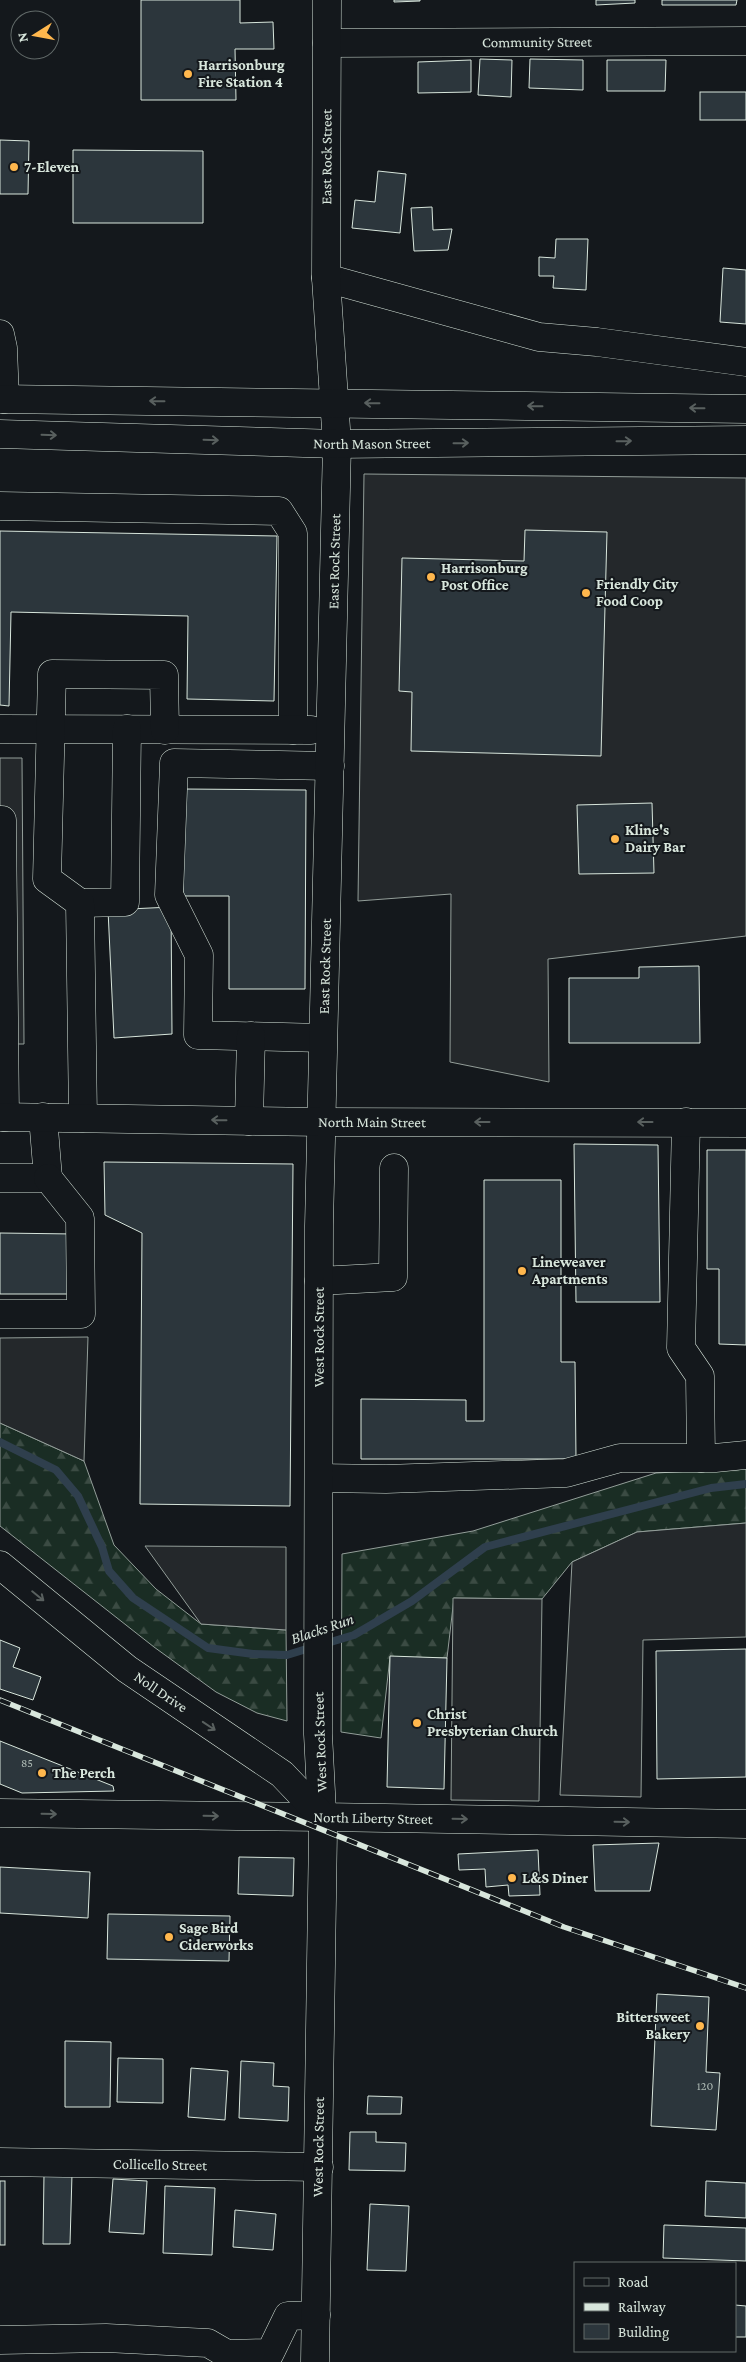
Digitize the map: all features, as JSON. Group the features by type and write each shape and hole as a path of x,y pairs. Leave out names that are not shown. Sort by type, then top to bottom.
{"street":[{"name":"East Rock Street","path":"320,1122 337,444 326,278 327,0"},
{"name":"Community Street","path":"327,43 746,41"},
{"path":"326,278 540,337 605,343 746,362"},
{"path":"0,334 3,348 2,399 746,409"},
{"name":"North Mason Street","path":"0,434 337,444 746,440"},
{"path":"0,506 279,511 293,533 293,730"},
{"path":"127,729 125,902 80,903 47,879 52,674 164,675 165,730"},
{"path":"0,729 331,730"},
{"path":"322,1038 198,1035 199,955 168,895 174,763 330,766"},
{"path":"0,820 2,820 2,1117"},
{"path":"80,903 83,1118"},
{"path":"249,1121 251,1036"},
{"name":"North Main Street","path":"2,1117 320,1122 746,1123"},
{"path":"0,1314 80,1314 80,1218 48,1178 43,1118"},
{"name":"West Rock Street","path":"315,2362 324,1817 318,1734 320,1122"},
{"path":"686,1122 681,1348 700,1376 701,1458"},
{"path":"319,1281 393,1277 394,1168"},
{"path":"0,1178 48,1178"},
{"path":"319,1478 386,1479 566,1473 620,1458 701,1458 746,1454"},
{"name":"Noll Drive","path":"0,1566 127,1669 282,1774 324,1817"},
{"name":"North Liberty Street","path":"0,1813 746,1824"},
{"name":"Collicello Street","path":"0,2162 319,2166"},
{"path":"0,2340 106,2338 171,2341 208,2343 228,2354 270,2353 288,2316 316,2315"}],"green space":[{"path":"0,1423 84,1461 114,1545 156,1589 201,1624 286,1630 287,1721 257,1713 216,1692 154,1647 0,1526"},
{"path":"746,1468 746,1523 637,1532 572,1562 542,1599 454,1598 447,1658 390,1657 381,1738 341,1732 342,1554 473,1531 656,1473"}],"shaded area":[{"path":"364,474 746,478 746,936 548,959 549,1082 450,1062 451,894 358,901"},
{"path":"0,758 22,758 24,1044 0,1044"},
{"path":"88,1337 84,1461 0,1423 0,1338"},
{"path":"746,1523 746,1637 643,1640 641,1797 560,1795 572,1562 637,1532"},
{"path":"145,1546 286,1547 286,1630 201,1624"},
{"path":"453,1598 542,1599 539,1801 451,1800"}],"building":[{"name":"Harrisonburg Fire Station 4","path":"141,0 240,0 240,23 273,22 274,49 235,49 236,100 141,100"},
{"path":"394,0 420,0 420,1 394,2"},
{"path":"596,0 635,0 635,3 596,5"},
{"path":"662,0 737,0 736,5 662,5"},
{"path":"480,59 512,60 511,97 478,95"},
{"path":"530,59 583,60 583,90 529,88"},
{"path":"471,60 471,92 418,93 418,62"},
{"path":"607,60 666,60 665,91 607,91"},
{"path":"700,92 746,92 746,120 700,120"},
{"name":"7-Eleven","path":"0,140 29,141 28,194 0,194"},
{"path":"73,150 203,151 203,223 73,223"},
{"path":"378,171 406,174 400,233 352,228 355,200 375,202"},
{"path":"432,207 433,230 452,229 448,250 414,251 411,208"},
{"path":"556,239 588,239 586,290 553,288 554,276 539,276 539,257 555,258"},
{"path":"723,268 746,270 746,324 720,322"},
{"path":"525,530 607,532 601,756 411,751 412,692 399,691 402,558 524,561"},
{"path":"0,531 277,536 274,701 187,699 188,616 11,612 9,706 0,705"},
{"path":"183,789 306,790 305,989 229,989 229,896 183,896"},
{"name":"Kline's Dairy Bar","path":"652,803 654,873 579,874 577,805"},
{"path":"171,907 172,1034 114,1038 108,910"},
{"path":"699,966 700,1043 569,1043 569,978 639,978 639,967"},
{"path":"574,1144 658,1145 660,1302 576,1302"},
{"path":"707,1150 746,1150 746,1345 719,1344 719,1269 707,1269"},
{"path":"104,1162 293,1164 290,1506 140,1504 142,1233 105,1215"},
{"name":"Lineweaver Apartments","path":"484,1180 561,1180 561,1362 575,1362 576,1459 361,1459 361,1399 466,1400 466,1421 484,1421"},
{"path":"0,1233 74,1234 73,1294 0,1294"},
{"path":"0,1640 20,1648 13,1667 41,1677 33,1700 0,1689"},
{"path":"746,1649 746,1777 657,1779 656,1651"},
{"name":"Christ Presbyterian Church","path":"390,1656 447,1658 444,1789 387,1787"},
{"path":"0,1741 113,1786 114,1791 22,1793 0,1784"},
{"path":"659,1843 650,1891 595,1891 593,1845"},
{"name":"L&S Diner","path":"538,1850 540,1895 509,1896 508,1885 486,1887 485,1869 459,1870 458,1854"},
{"path":"239,1857 294,1858 293,1896 238,1894"},
{"path":"0,1867 90,1872 88,1918 0,1913"},
{"name":"Sage Bird Ciderworks","path":"108,1914 230,1916 229,1961 107,1959"},
{"path":"657,1994 709,1997 706,2072 720,2073 716,2130 651,2126"},
{"path":"65,2041 111,2042 110,2107 65,2107"},
{"path":"118,2058 163,2059 163,2103 117,2102"},
{"path":"241,2061 274,2063 273,2086 289,2087 288,2121 239,2118"},
{"path":"191,2068 228,2071 225,2120 188,2117"},
{"path":"368,2096 402,2097 401,2114 367,2114"},
{"path":"350,2132 376,2132 376,2142 406,2143 405,2171 349,2170"},
{"path":"44,2174 72,2174 70,2244 43,2244"},
{"path":"113,2179 147,2181 144,2234 109,2232"},
{"path":"0,2181 5,2181 5,2245 0,2245"},
{"path":"706,2181 746,2183 746,2218 705,2216"},
{"path":"165,2186 215,2188 212,2255 163,2253"},
{"path":"370,2204 409,2206 406,2271 367,2270"},
{"path":"235,2210 276,2214 273,2250 233,2247"},
{"path":"664,2225 746,2228 746,2261 663,2258"},
{"path":"736,2305 746,2306 746,2337 736,2337"}],"waterway":[{"name":"Blacks Run","path":"0,1442 56,1470 78,1496 102,1547 109,1571 133,1598 208,1648 253,1654 287,1655 313,1647"},
{"name":"Blacks Run","path":"324,1644 354,1635 412,1601 485,1547 711,1488 746,1484"}],"railway":[{"path":"0,1700 564,1927 746,1988"}],"place":[{"name":"Harrisonburg Fire Station 4","path":"188,74"},
{"name":"7-Eleven","path":"14,167"},
{"name":"Harrisonburg Post Office","path":"431,577"},
{"name":"Friendly City Food Coop","path":"586,593"},
{"name":"Kline's Dairy Bar","path":"615,839"},
{"name":"Lineweaver Apartments","path":"522,1271"},
{"name":"Christ Presbyterian Church","path":"417,1723"},
{"name":"The Perch","path":"42,1773"},
{"name":"L&S Diner","path":"512,1878"},
{"name":"Sage Bird Ciderworks","path":"169,1937"},
{"name":"Bittersweet Bakery","path":"700,2026"}]}
